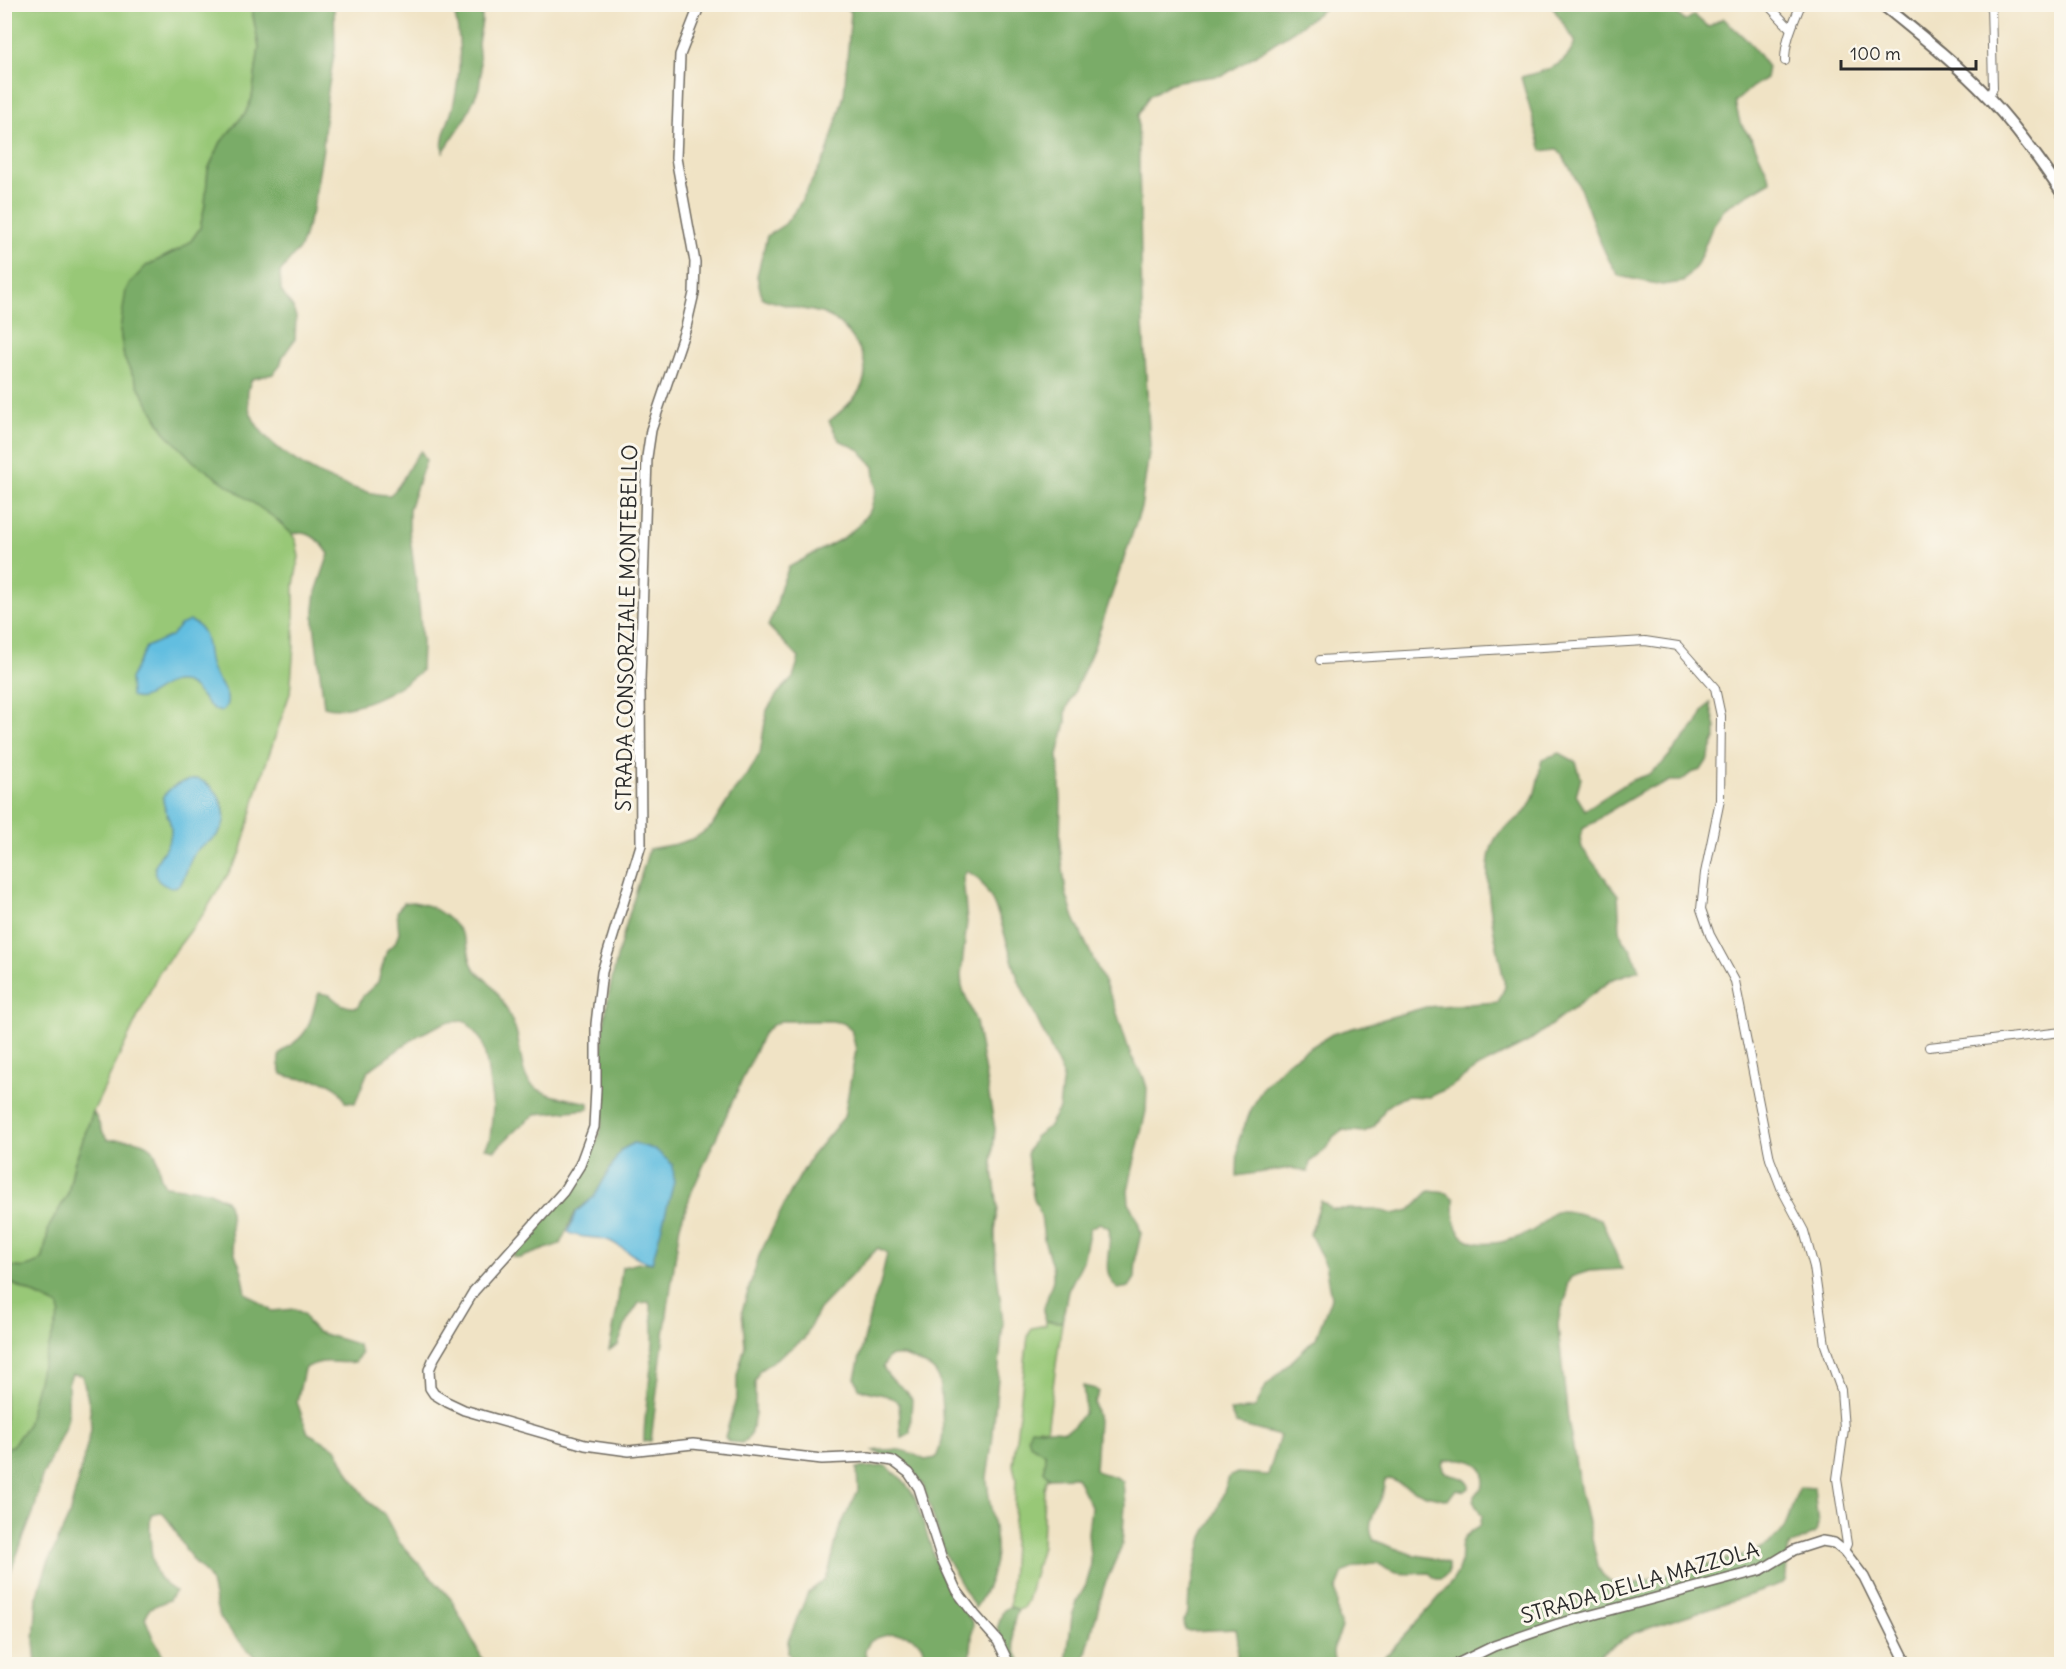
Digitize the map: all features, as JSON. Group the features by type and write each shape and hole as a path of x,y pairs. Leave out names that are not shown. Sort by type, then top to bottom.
{"main road":[{"path":"1882,4 1958,68 1989,98 2019,133 2061,193"}],"street":[{"name":"STRADA CONSORZIALE MONTEBELLO","path":"700,4 680,56 676,158 695,262 694,293 686,327 651,430 646,457 640,681 640,845 602,972 596,1024 594,1127 579,1165 563,1191 474,1290 431,1364 428,1380 434,1394 464,1410 585,1445 629,1451 693,1444 822,1459 869,1457 893,1461 909,1473 919,1488 942,1560 956,1590 998,1641 1009,1665"},
{"path":"1767,4 1790,28"},
{"path":"1785,62 1785,47 1790,28 1801,4"},
{"path":"1989,98 1993,88 1991,4"},
{"path":"1320,660 1645,641 1678,646 1715,688 1721,716 1720,800 1705,873 1701,909 1710,935 1735,981 1770,1159 1782,1190 1804,1231 1814,1267 1825,1345 1841,1390 1844,1429 1837,1479 1847,1544 1844,1551 1863,1577 1907,1665"},
{"path":"1929,1047 2061,1032"},
{"name":"STRADA DELLA MAZZOLA","path":"1457,1665 1494,1646 1558,1624 1761,1570 1794,1550 1822,1541 1834,1543 1844,1551"}],"green space":[{"path":"4,5 251,5 259,47 252,98 246,112 221,142 208,169 205,205 200,228 191,241 180,249 146,266 120,330 124,358 142,393 292,534 299,557 294,585 294,646 290,693 258,787 241,853 204,913 159,972 93,1112 74,1164 68,1194 49,1227 43,1258 34,1264 20,1268 4,1264"},
{"path":"251,5 334,5 335,49 313,209 300,248 280,272 281,291 293,308 296,317 295,339 273,374 252,379 248,401 255,422 271,442 293,459 319,474 370,492 390,495 421,451 426,460 409,509 409,530 422,642 421,671 376,699 349,707 324,706 314,609 316,592 329,554 314,537 304,533 292,534 276,519 194,462 164,431 124,358 120,330 126,290 130,283 146,266 191,241 200,228 205,205 208,170 221,142 246,112 252,98 259,47"},
{"path":"452,5 481,5 482,21 478,43 481,73 479,88 464,121 443,152 444,135 453,107 459,68 458,30"},
{"path":"840,5 1329,5 1295,30 1224,75 1169,84 1149,96 1138,115 1142,304 1150,446 1141,508 1094,647 1066,711 1066,722 1058,755 1061,800 1060,846 1066,893 1074,918 1113,1001 1131,1056 1147,1088 1146,1111 1128,1190 1129,1203 1141,1233 1136,1255 1135,1278 1129,1287 1118,1289 1112,1282 1107,1268 1109,1228 1100,1223 1090,1228 1083,1261 1068,1291 1062,1322 1046,1321 1043,1311 1053,1280 1053,1270 1044,1239 1041,1216 1033,1196 1027,1154 1035,1137 1048,1127 1059,1109 1063,1075 1018,979 1000,919 991,898 979,879 967,871 963,877 967,922 961,975 962,987 976,1022 995,1129 992,1162 998,1208 995,1232 996,1265 1003,1322 987,1478 996,1553 990,1578 975,1608 946,1557 923,1485 912,1468 896,1459 872,1451 900,1450 925,1460 936,1458 943,1435 938,1380 931,1368 901,1356 888,1357 883,1367 889,1377 912,1399 910,1433 901,1438 899,1403 884,1395 859,1388 855,1378 887,1253 878,1248 819,1309 804,1339 759,1371 755,1381 755,1415 750,1436 742,1443 729,1442 725,1437 737,1396 737,1375 745,1346 742,1311 759,1256 790,1193 811,1157 844,1117 856,1050 851,1029 843,1023 832,1021 780,1021 763,1034 692,1191 680,1225 651,1441 644,1442 653,1333 649,1302 639,1303 627,1321 618,1345 609,1350 622,1267 652,1263 656,1150 634,1143 621,1150 594,1197 576,1211 560,1244 520,1258 512,1257 571,1186 598,1139 603,1116 602,1046 610,988 649,849 695,838 712,826 734,791 748,774 760,753 767,710 778,693 793,678 799,658 768,626 789,567 843,538 859,525 871,509 876,489 874,467 860,450 839,440 829,421 850,403 863,384 864,362 860,350 846,330 829,316 762,298 757,276 767,236 785,224 798,207 827,153 844,95 851,12"},
{"path":"1551,5 1668,5 1685,21 1694,15 1708,27 1723,18 1750,43 1768,67 1766,78 1735,102 1740,123 1753,141 1771,181 1726,207 1713,225 1697,265 1683,282 1662,285 1619,276 1602,245 1583,195 1567,164 1557,149 1542,151 1521,77 1546,70 1561,62 1572,50 1575,41"},
{"path":"1710,703 1716,728 1715,739 1701,770 1691,773 1681,781 1670,781 1648,788 1584,827 1580,837 1582,848 1618,895 1623,941 1631,949 1639,970 1613,979 1528,1042 1479,1067 1450,1087 1429,1097 1407,1096 1396,1100 1386,1107 1374,1127 1364,1132 1342,1130 1333,1137 1328,1147 1310,1162 1308,1172 1291,1168 1237,1176 1238,1142 1251,1110 1263,1087 1287,1062 1332,1034 1426,1007 1498,1002 1505,987 1490,908 1488,866 1491,849 1498,835 1530,805 1535,793 1542,759 1560,753 1576,762 1581,778 1576,795 1585,810 1630,781 1647,775 1661,765 1696,725"},
{"path":"413,902 437,910 451,921 462,935 472,965 496,991 510,1016 529,1082 549,1094 589,1103 589,1109 536,1114 495,1150 485,1148 490,1139 493,1108 487,1064 482,1041 466,1021 446,1022 419,1035 368,1071 355,1103 345,1102 340,1092 326,1082 282,1074 279,1065 281,1053 307,1028 319,993 330,995 346,1006 358,1007 362,997 378,982 387,950 395,943 399,933 397,912 403,903"},
{"path":"93,1112 108,1140 137,1141 150,1147 157,1159 160,1176 165,1186 208,1191 227,1201 232,1245 242,1272 246,1293 272,1311 295,1309 304,1314 309,1324 317,1332 357,1344 361,1353 355,1362 324,1362 304,1369 297,1402 308,1433 336,1448 351,1477 370,1503 384,1514 399,1542 451,1599 485,1664 261,1664 223,1621 218,1611 210,1579 194,1561 161,1512 151,1514 152,1557 160,1579 175,1591 169,1600 150,1608 145,1618 168,1664 36,1664 34,1642 37,1597 47,1565 69,1516 91,1430 90,1407 82,1375 72,1374 68,1384 68,1417 65,1427 41,1479 35,1508 5,1586 5,1450 13,1445 27,1426 40,1372 60,1313 59,1306 5,1280 5,1264 25,1267 43,1258 49,1227 68,1194 74,1164"},
{"path":"1429,1191 1447,1193 1454,1199 1456,1226 1462,1235 1471,1241 1482,1243 1507,1241 1519,1237 1538,1227 1550,1215 1560,1211 1601,1219 1622,1269 1589,1271 1571,1277 1558,1324 1568,1420 1581,1493 1599,1569 1607,1580 1620,1585 1637,1583 1750,1553 1764,1547 1780,1534 1800,1487 1814,1488 1818,1524 1816,1533 1790,1545 1785,1581 1777,1586 1634,1633 1602,1653 1599,1664 1379,1664 1453,1580 1458,1571 1464,1538 1480,1526 1482,1516 1473,1500 1481,1489 1484,1476 1478,1465 1458,1459 1444,1461 1443,1470 1466,1481 1469,1488 1465,1491 1456,1489 1448,1500 1426,1495 1390,1479 1385,1480 1383,1495 1370,1529 1374,1540 1411,1554 1448,1564 1448,1573 1441,1579 1436,1579 1429,1573 1396,1573 1379,1563 1369,1563 1343,1573 1336,1590 1338,1619 1342,1627 1333,1650 1336,1664 1236,1664 1238,1640 1236,1629 1189,1631 1185,1629 1184,1620 1188,1612 1189,1593 1203,1537 1218,1508 1229,1477 1237,1473 1268,1475 1280,1436 1236,1424 1230,1411 1255,1408 1266,1386 1316,1338 1331,1298 1325,1264 1310,1234 1321,1201 1332,1209 1376,1209 1393,1214 1410,1210"},
{"path":"4,1280 59,1306 60,1313 27,1426 13,1445 5,1450"},
{"path":"1046,1321 1062,1322 1047,1430 1039,1427 1030,1444 1045,1454 1044,1471 1049,1478 1046,1480 1044,1489 1042,1546 1027,1601 1023,1608 1018,1610 1010,1606 1016,1479 1013,1465 1028,1336 1032,1328 1046,1325"},
{"path":"1083,1386 1099,1392 1094,1403 1098,1420 1095,1470 1116,1477 1123,1482 1125,1505 1122,1545 1104,1587 1083,1664 1066,1664 1072,1616 1091,1568 1088,1533 1091,1507 1076,1477 1049,1478 1044,1471 1045,1454 1030,1444 1028,1436 1031,1428 1065,1431 1073,1427 1084,1413"},
{"path":"886,1466 903,1480 915,1497 937,1566 953,1595 973,1623 970,1664 927,1664 922,1647 916,1640 904,1634 897,1634 882,1636 870,1641 865,1651 867,1664 799,1664 793,1661 788,1652 788,1641 808,1593 824,1580 829,1571 839,1529 858,1491 857,1468"},
{"path":"1010,1606 1018,1610 1013,1638 1016,1651 1023,1664 1014,1664 997,1629 1003,1611"}],"water":[{"path":"190,621 202,630 205,636 212,670 227,696 227,702 221,712 210,706 193,687 181,682 167,684 142,698 131,696 130,679 146,647 171,636 180,625"},
{"path":"198,779 212,788 221,802 224,810 223,826 217,836 193,855 180,885 166,886 158,880 155,872 155,867 171,833 163,797 178,784"},
{"path":"634,1143 656,1150 673,1165 674,1182 652,1263 635,1257 610,1241 578,1236 568,1232 577,1211 594,1197 621,1150"}]}
